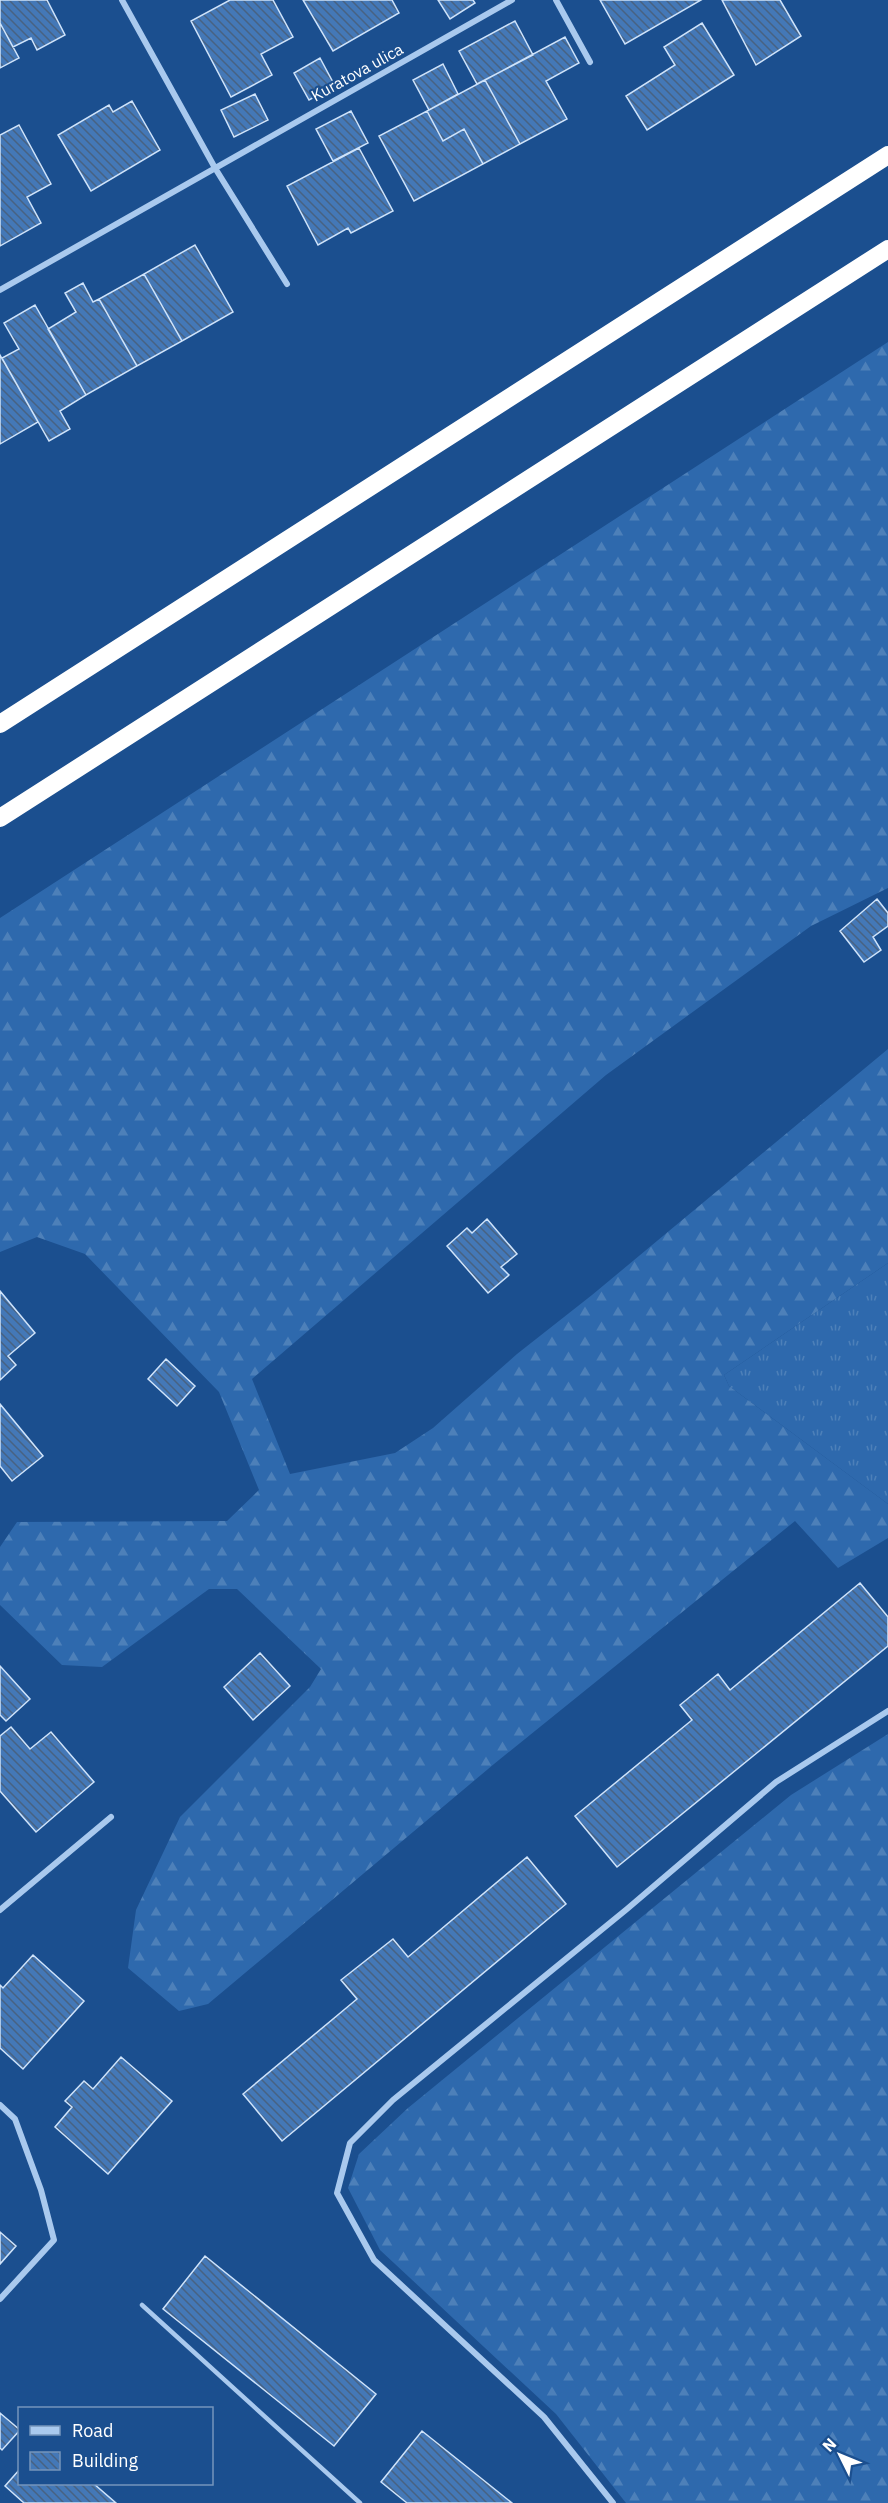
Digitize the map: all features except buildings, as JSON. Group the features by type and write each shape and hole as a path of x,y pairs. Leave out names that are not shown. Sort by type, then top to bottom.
{"highway":[{"path":"0,724 888,155"},
{"path":"0,818 888,249"}],"street":[{"path":"122,0 215,168 287,284"},
{"name":"Kuratova ulica","path":"0,290 512,0"},
{"path":"555,0 590,62"},
{"path":"613,2503 544,2417 374,2260 337,2193 350,2144 393,2100 627,1909 776,1782 888,1711"},
{"path":"0,1910 111,1817"},
{"path":"0,2105 15,2119 41,2190 54,2240 0,2300"}],"lane":[{"path":"142,2306 360,2503"}],"green space":[{"path":"888,342 888,888 811,926 606,1075 252,1379 290,1474 395,1453 433,1428 517,1354 592,1295 888,1049 888,1263 724,1375 729,1386 888,1504 888,1538 838,1568 795,1521 494,1764 208,2004 179,2011 128,1968 136,1910 180,1817 310,1687 321,1669 237,1589 209,1589 102,1667 62,1665 0,1605 0,1547 17,1522 227,1521 259,1490 219,1392 85,1254 37,1237 0,1252 0,918"},
{"path":"888,1263 888,1504 729,1386 724,1375"},
{"path":"888,1734 888,2503 626,2503 556,2414 380,2250 348,2188 359,2154 408,2108 791,1795"}]}
